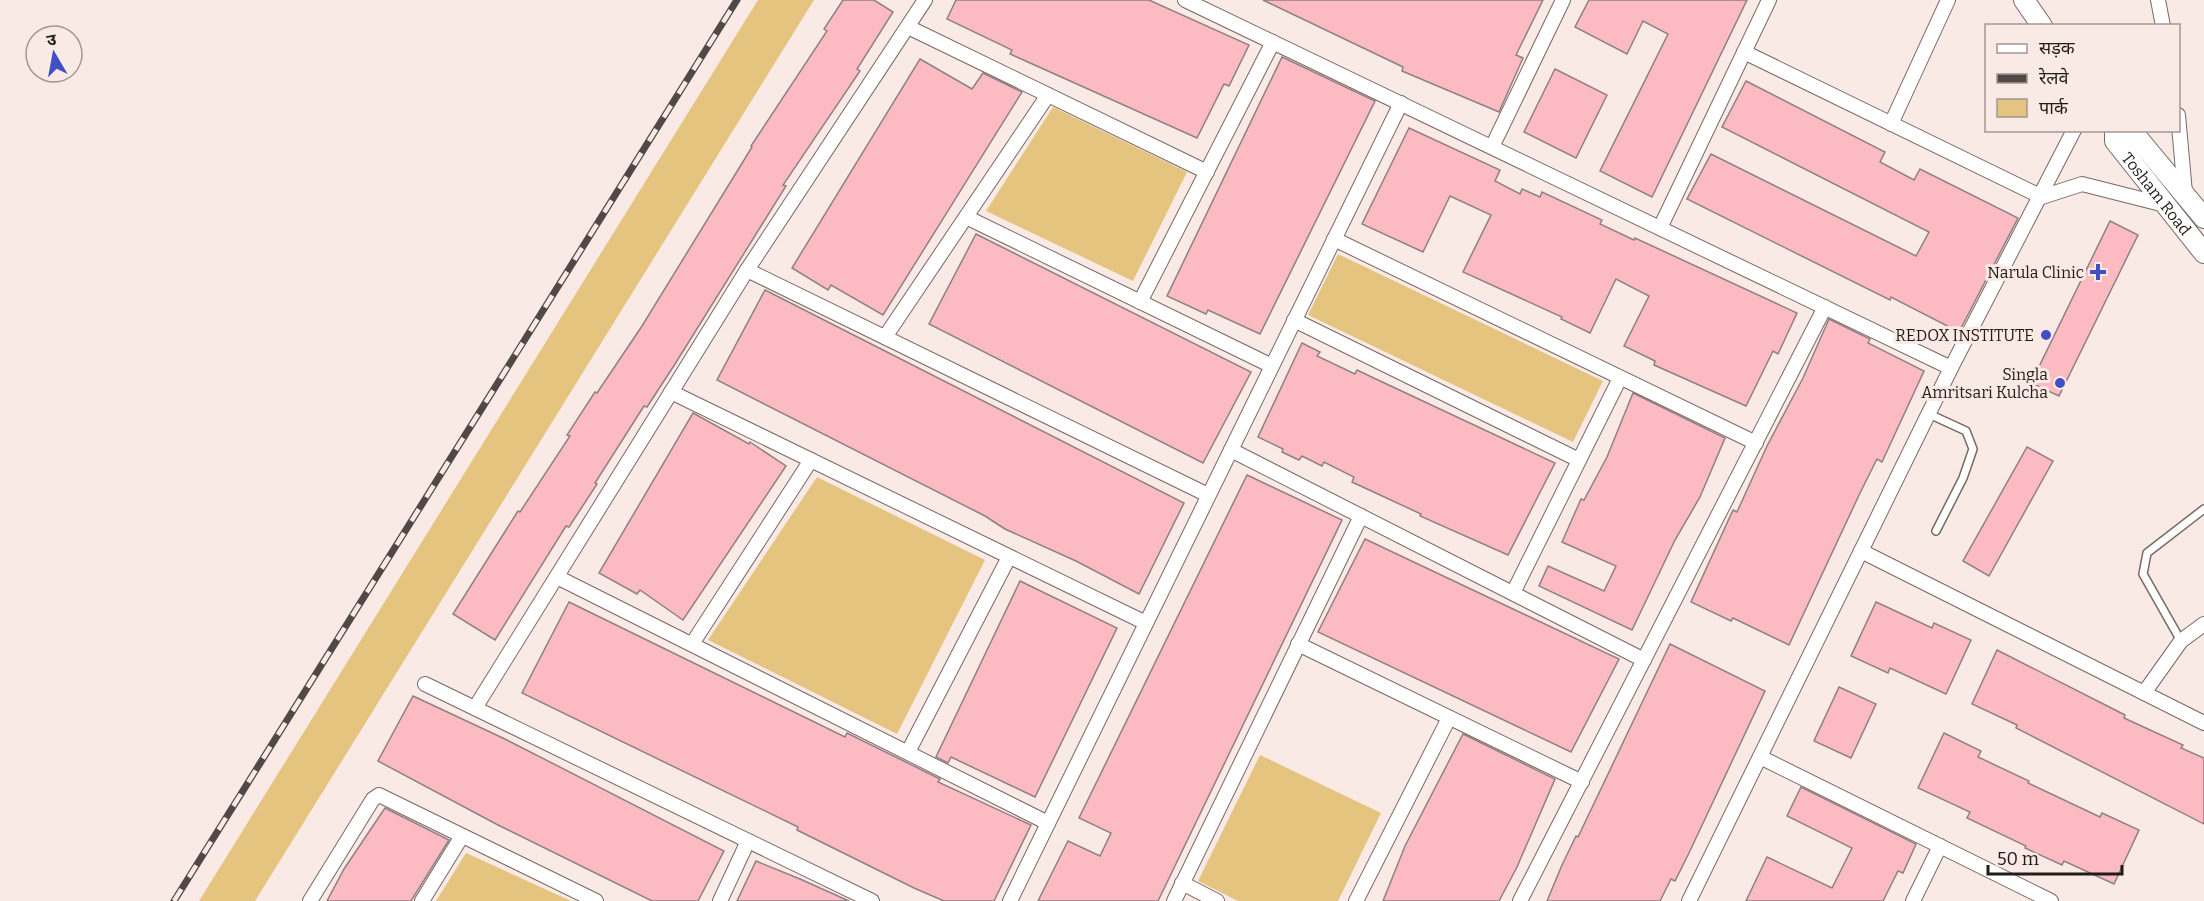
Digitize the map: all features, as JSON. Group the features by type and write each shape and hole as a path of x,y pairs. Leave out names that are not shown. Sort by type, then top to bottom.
{"main road":[{"path":"2024,0 2041,24"},
{"name":"Tosham Road","path":"2115,132 2115,141 2204,253"},
{"name":"Tosham Road","path":"2133,132 2204,218"},
{"path":"2165,205 2185,194"}],"street":[{"path":"475,708 747,270 925,0"},
{"path":"1185,0 1951,368"},
{"path":"1492,147 1563,0"},
{"path":"1660,228 1769,0"},
{"path":"1891,124 1948,0"},
{"path":"2158,0 2163,24"},
{"path":"908,27 1207,172"},
{"path":"1140,302 1273,42"},
{"path":"1744,52 2042,197 2082,184 2165,205"},
{"path":"885,337 1048,95"},
{"path":"1010,901 1401,103"},
{"path":"1689,901 1951,368 2042,197 2073,132"},
{"path":"2180,132 2185,194"},
{"path":"966,217 1272,366"},
{"path":"1334,239 1756,443"},
{"path":"747,270 1209,495"},
{"path":"1520,901 1825,307"},
{"path":"1294,320 1579,460"},
{"path":"1513,593 1620,378"},
{"path":"671,392 1146,623"},
{"path":"1231,450 1644,660"},
{"path":"692,644 810,460"},
{"path":"1174,901 1360,516"},
{"path":"1861,551 2204,723"},
{"path":"908,752 1009,557"},
{"path":"557,577 1048,823"},
{"path":"2144,693 2181,641 2204,624"},
{"path":"1298,644 1582,782"},
{"path":"425,684 748,841 852,897 872,901"},
{"path":"1356,901 1449,718"},
{"path":"1760,757 2051,901"},
{"path":"310,901 373,799 379,795 596,901"},
{"path":"422,901 462,836"},
{"path":"720,901 748,841"},
{"path":"1913,901 1940,846"},
{"path":"1182,884 1217,901"}],"lane":[{"path":"1929,414 1966,430 1973,449 1963,478 1936,531"},
{"path":"2181,641 2144,574 2145,563 2147,553 2204,509"}],"green space":[{"path":"758,0 814,0 255,901 199,901"},
{"path":"1053,107 1187,172 1133,281 986,211"},
{"path":"1338,254 1603,381 1573,442 1308,315"},
{"path":"817,477 985,560 897,734 708,640"},
{"path":"1260,755 1381,813 1338,901 1238,901 1198,881"},
{"path":"466,853 571,901 436,901"}],"building":[{"path":"843,0 874,0 893,12 857,69 860,71 783,185 786,186 675,364 647,407 644,406 595,483 597,484 569,527 566,526 495,640 453,614 518,511 520,512 570,436 567,435 595,392 597,393 642,326 751,146 827,31 824,29"},
{"path":"956,0 1149,0 1249,45 1229,86 1224,84 1197,138 1010,54 1012,50 947,19"},
{"path":"1263,0 1543,0 1516,55 1523,58 1499,112 1402,71 1403,67"},
{"path":"1589,0 1747,0 1652,197 1600,171 1668,34 1643,21 1627,54 1575,27"},
{"path":"1282,57 1375,101 1260,334 1208,310 1206,314 1167,296"},
{"path":"920,59 972,89 983,73 1022,92 883,315 831,285 828,290 792,268"},
{"path":"1555,69 1607,95 1576,158 1524,132"},
{"path":"1746,81 1885,152 1880,162 1914,180 1920,169 2018,218 1959,332 1687,199 1711,154 1916,256 1929,232 1722,127"},
{"path":"1409,128 1500,170 1495,181 1520,194 1522,189 1540,197 1542,192 1602,220 1600,224 1797,313 1778,354 1773,351 1746,406 1654,365 1655,361 1624,346 1649,296 1616,279 1590,333 1561,319 1562,317 1463,272 1491,215 1450,196 1423,252 1362,224"},
{"path":"2110,221 2138,235 2059,396 2031,383"},
{"path":"976,234 1251,372 1203,463 929,324"},
{"path":"765,290 1184,503 1139,594 1076,561 1005,529 985,516 717,380"},
{"path":"1829,319 1870,339 1868,343 1924,371 1882,462 1877,459 1860,493 1789,645 1733,618 1731,621 1691,602 1733,510 1737,512 1767,446 1803,378"},
{"path":"1302,343 1320,352 1317,356 1355,374 1357,370 1555,463 1508,555 1420,516 1421,514 1352,482 1354,477 1324,462 1322,466 1302,456 1299,460 1258,437"},
{"path":"1633,393 1725,438 1700,497 1675,540 1632,630 1539,586 1548,566 1604,591 1616,566 1562,542 1581,499 1584,500 1607,457"},
{"path":"693,413 749,444 750,442 786,466 683,620 640,590 637,594 599,573"},
{"path":"2027,447 2053,461 1989,576 1963,561"},
{"path":"1247,475 1342,520 1158,901 1038,901 1068,841 1100,856 1111,833 1079,818"},
{"path":"1365,539 1619,659 1571,752 1318,632"},
{"path":"1020,581 1117,628 1035,797 951,757 948,763 936,757"},
{"path":"569,602 845,737 847,733 940,779 938,782 1031,825 994,901 944,901 914,888 797,830 798,827 522,693"},
{"path":"1876,602 1932,628 1934,623 1971,640 1946,694 1890,668 1888,673 1851,656"},
{"path":"1670,644 1765,691 1689,853 1675,881 1671,879 1660,901 1547,901 1562,865 1576,836 1578,837"},
{"path":"1997,650 2125,715 2124,718 2183,745 2181,748 2204,758 2204,824 2016,728 2017,725 1972,704"},
{"path":"1839,687 1876,704 1851,758 1814,741"},
{"path":"413,696 505,739 724,851 698,901 652,901 498,825 378,761"},
{"path":"1944,733 1981,751 1978,757 2029,781 2028,783 2100,817 2102,813 2139,830 2114,884 2064,861 2062,865 2025,848 2026,846 1967,818 1970,812 1918,788"},
{"path":"1463,734 1555,779 1517,867 1499,901 1383,901 1405,846"},
{"path":"1801,787 1916,844 1903,873 1898,871 1883,901 1746,901 1767,857 1832,888 1852,848 1787,816"},
{"path":"385,808 449,840 411,901 327,901 344,869"},
{"path":"756,861 800,879 849,901 737,901"}],"railway":[{"path":"174,901 737,0"}],"place":[{"name":"Narula Clinic","path":"2098,272"},
{"name":"REDOX INSTITUTE","path":"2046,335"},
{"name":"Singla Amritsari Kulcha","path":"2060,383"}]}
